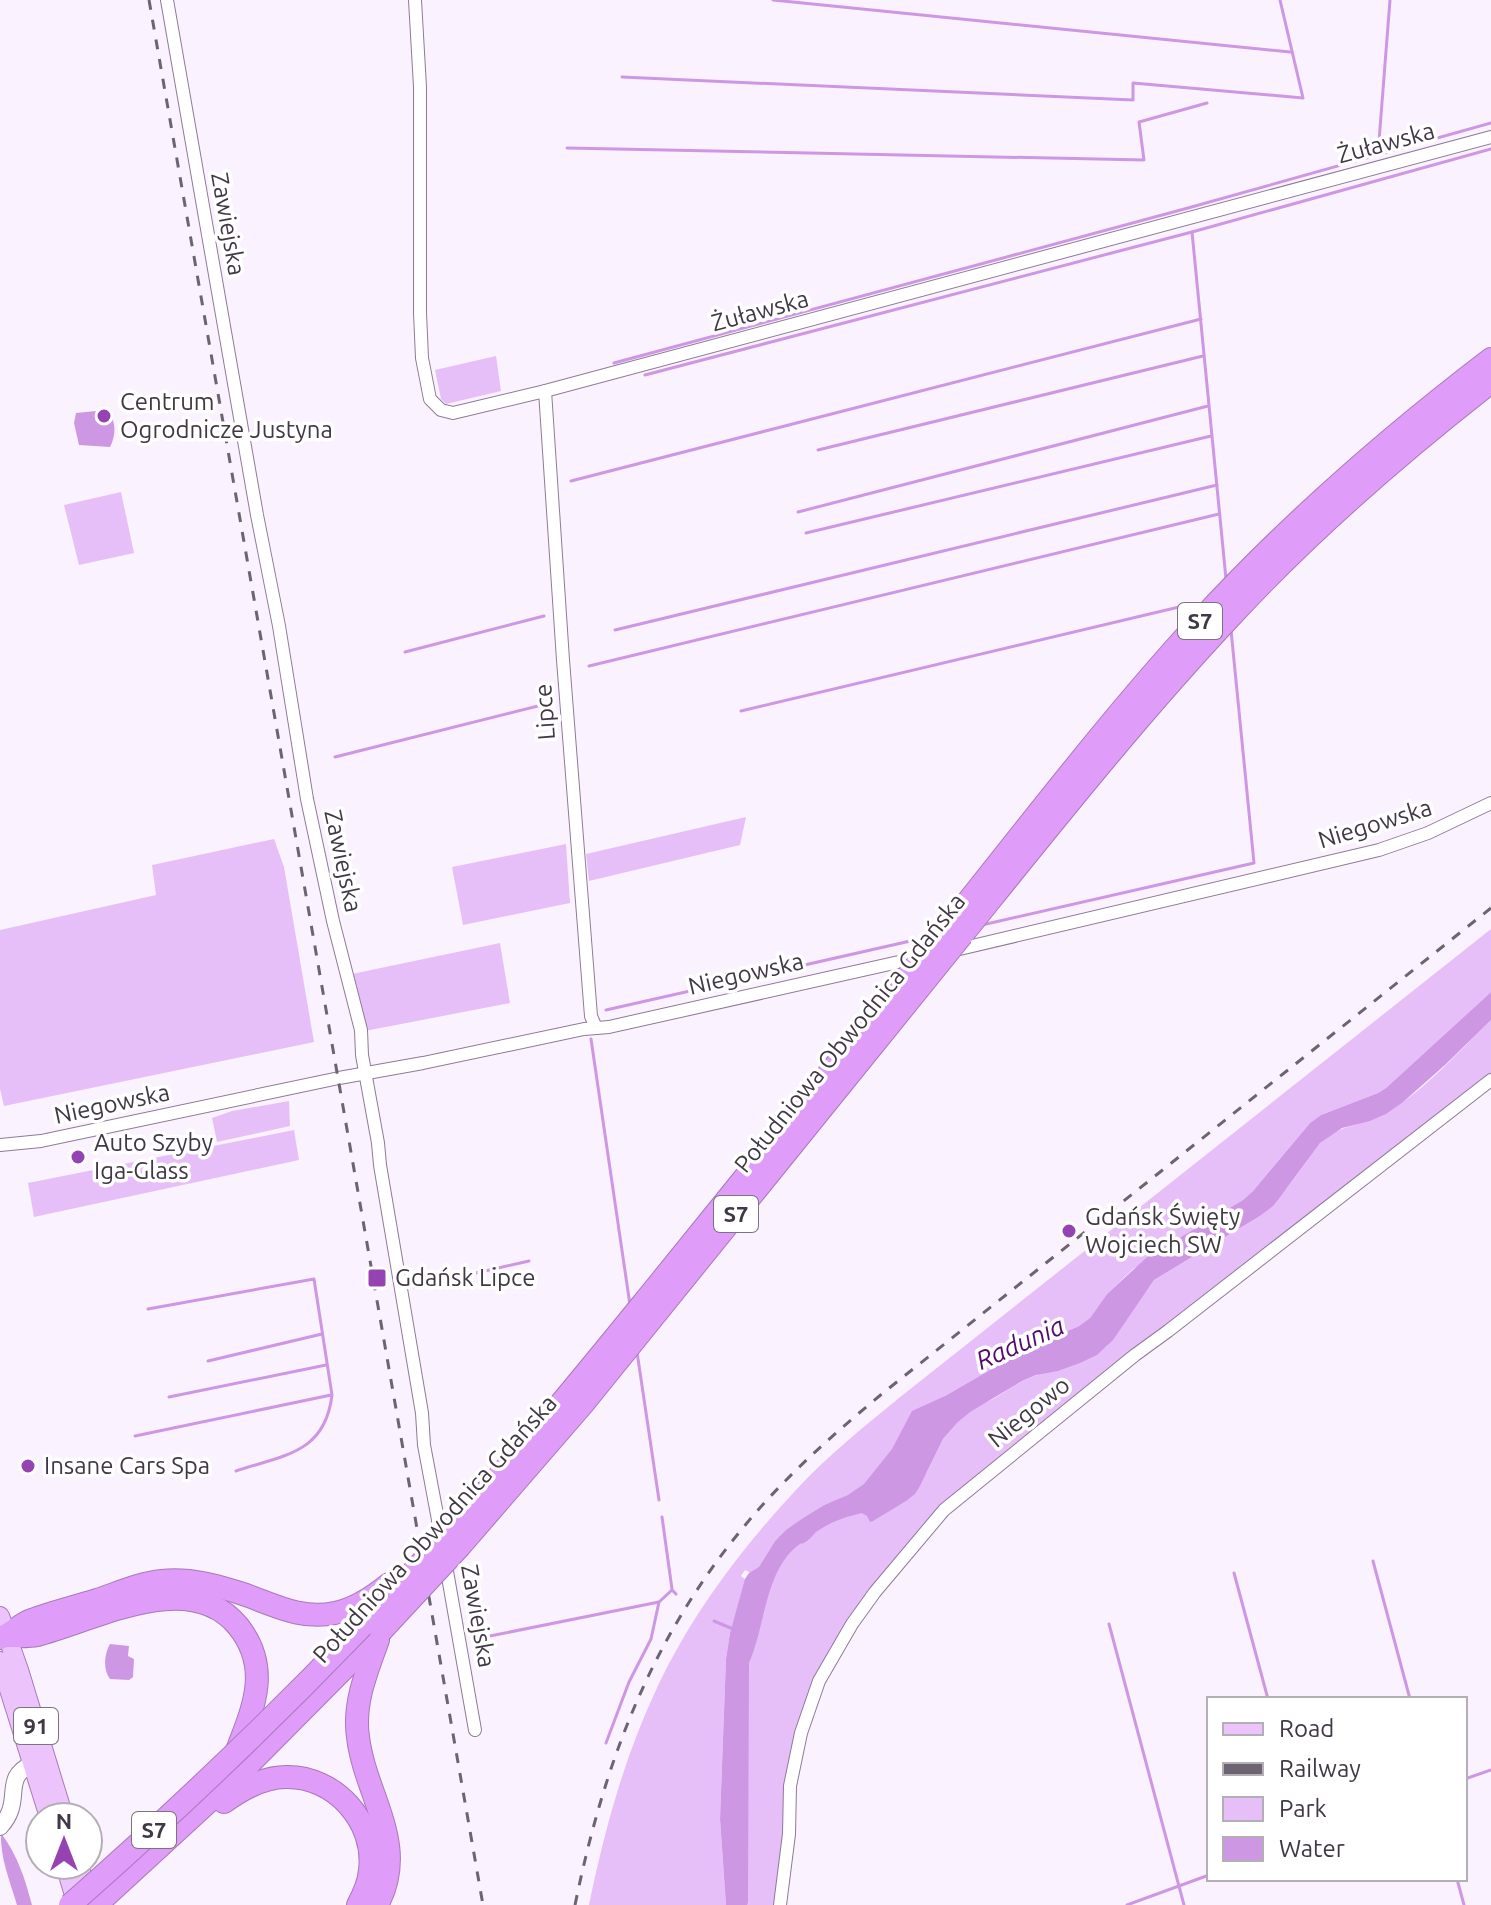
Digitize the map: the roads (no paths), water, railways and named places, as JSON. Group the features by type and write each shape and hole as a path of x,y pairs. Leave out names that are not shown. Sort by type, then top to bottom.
{"highway":[{"name":"Południowa Obwodnica Gdańska","path":"70,1905 236,1753 330,1661 548,1420 1121,711 1223,596 1349,474 1434,401 1491,359"},
{"name":"Południowa Obwodnica Gdańska","path":"94,1905 173,1836 287,1727 460,1546 582,1405 1082,787 1185,665 1326,521 1491,382"},
{"path":"59,1620 145,1584 179,1580 228,1589 294,1612 334,1614 370,1598 434,1549"},
{"path":"2,1630 29,1621 59,1620 174,1598 204,1603 223,1612 235,1623 251,1647 257,1674 255,1702 236,1753"},
{"path":"377,1905 386,1884 389,1846 364,1766 357,1717 359,1697 381,1631"},
{"path":"173,1836 201,1821 227,1799 259,1782 284,1777 310,1780 342,1798 362,1824 368,1840 370,1870 365,1892 358,1905"}],"main road":[{"name":"91","path":"2,1630 21,1678 59,1801"},
{"name":"91","path":"0,1661 44,1801"},
{"path":"70,1881 77,1905"},
{"path":"85,1881 94,1905"}],"street":[{"name":"Zawiejska","path":"167,0 307,799 333,921 361,1030 362,1055 422,1413 424,1445 475,1730"},
{"name":"Żuławska","path":"415,0 420,87 421,338 430,399 441,410 453,413 1491,137"},
{"name":"Lipce","path":"545,391 591,1016 596,1028"},
{"name":"Niegowska","path":"0,1145 41,1141 623,1024 981,944 1379,850 1428,833 1491,803"},
{"name":"Niegowo","path":"780,1905 789,1834 792,1770 812,1698 864,1606 944,1510 1135,1355 1491,1080"},
{"path":"1,1826 8,1816 6,1780 16,1768 32,1764"}],"water":[{"path":"106,410 114,428 110,447 79,445 74,423 76,413"},
{"path":"1491,992 1491,1020 1445,1065 1386,1114 1342,1128 1320,1143 1273,1206 1154,1280 1113,1340 1097,1355 1022,1381 970,1412 943,1439 915,1494 873,1521 870,1522 862,1513 827,1525 786,1558 772,1586 749,1663 748,1902 747,1905 726,1905 720,1819 726,1659 745,1579 759,1567 775,1541 803,1518 864,1484 892,1449 912,1411 945,1396 1026,1349 1079,1326 1090,1318 1107,1294 1146,1258 1243,1200 1310,1123 1321,1115 1386,1088"},
{"path":"110,1644 129,1646 128,1656 134,1659 133,1677 129,1680 110,1679 105,1662"},
{"path":"1,1833 20,1868 32,1905 17,1905"}],"waterway":[{"path":"773,0 1290,52"},
{"path":"622,77 1133,100 1133,83 1303,98 1280,0"},
{"path":"1378,154 1390,0"},
{"path":"567,148 1144,160 1139,122 1207,103"},
{"path":"614,363 1491,123"},
{"path":"645,375 1192,232 1491,149"},
{"path":"1192,232 1226,579"},
{"path":"571,481 1201,319"},
{"path":"818,450 1203,356"},
{"path":"798,512 1208,406"},
{"path":"806,533 1211,436"},
{"path":"615,630 1217,485"},
{"path":"589,666 1219,514"},
{"path":"741,711 1179,607"},
{"path":"405,652 544,616"},
{"path":"982,925 1254,863 1231,630"},
{"path":"335,757 554,702"},
{"path":"606,1010 928,937"},
{"path":"591,1039 630,1305"},
{"path":"414,1287 529,1261"},
{"path":"148,1309 314,1279 332,1395 328,1415 321,1430 299,1449 236,1471"},
{"path":"208,1361 322,1334"},
{"path":"637,1352 659,1500"},
{"path":"169,1397 326,1365"},
{"path":"135,1436 331,1395"},
{"path":"662,1517 672,1589"},
{"path":"1373,1561 1409,1697"},
{"path":"1234,1573 1267,1697"},
{"path":"480,1638 659,1602 672,1590 676,1594"},
{"path":"606,1743 629,1682 651,1639 659,1602"},
{"path":"714,1621 733,1629"},
{"path":"1109,1624 1184,1905"},
{"path":"1467,1778 1491,1770"},
{"path":"1127,1905 1207,1876"},
{"path":"1458,1881 1464,1905"}],"railway":[{"path":"149,0 483,1905"},
{"path":"575,1905 603,1793 642,1689 667,1639 696,1592 729,1545 767,1500 824,1444 883,1393 1491,908"}],"place":[{"name":"Centrum Ogrodnicze Justyna","path":"104,416"},
{"name":"Auto Szyby Iga-Glass","path":"78,1157"},
{"name":"Gdańsk Święty Wojciech SW","path":"1069,1231"},
{"name":"Gdańsk Lipce","path":"377,1278"},
{"name":"Insane Cars Spa","path":"28,1466"}],"water label":[{"name":"Radunia","path":"1020,1343"}]}
